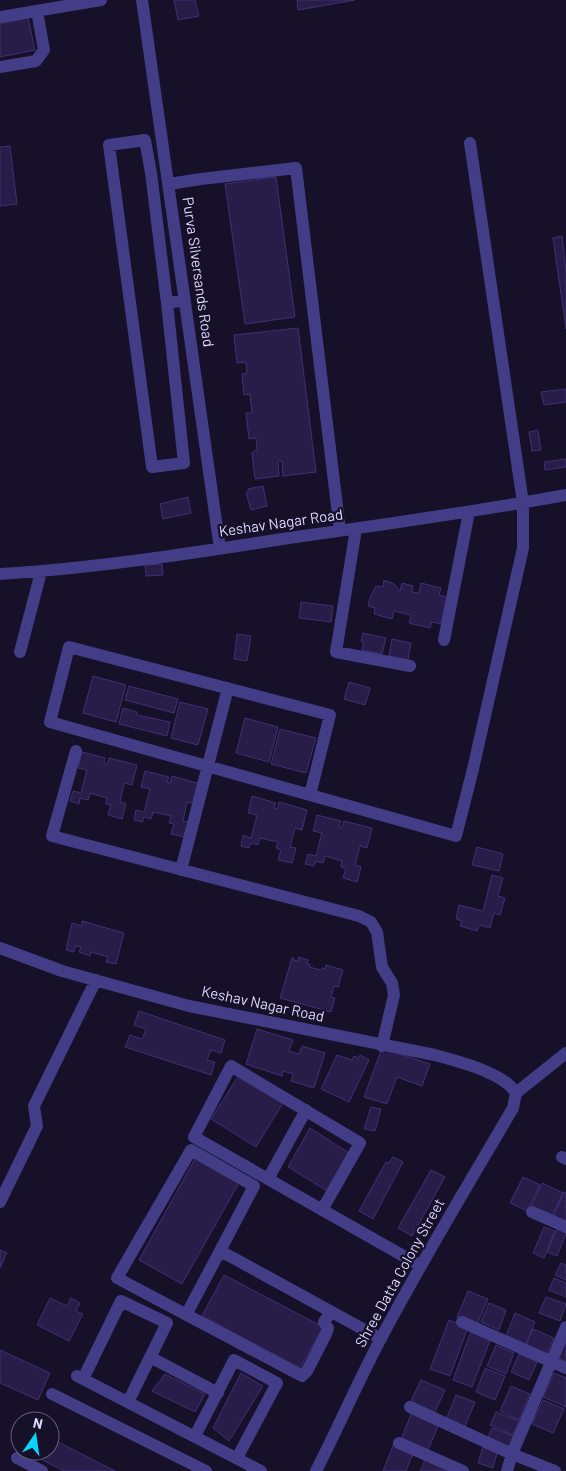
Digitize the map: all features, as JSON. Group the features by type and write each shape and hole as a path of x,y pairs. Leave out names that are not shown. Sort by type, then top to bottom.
{"street":[{"path":"0,17 101,0"},
{"name":"Purva Silversands Road","path":"142,0 220,549"},
{"path":"0,66 36,61 44,50 37,11"},
{"path":"145,140 154,191 167,303 184,463 152,467 109,145 145,140"},
{"path":"310,795 330,715 69,647 50,722 456,836 473,770 523,548 523,503 470,143"},
{"path":"169,184 296,168 340,531"},
{"path":"167,303 185,300"},
{"name":"Keshav Nagar Road","path":"0,574 41,572 220,549 469,512 566,495"},
{"path":"444,640 469,512"},
{"path":"356,529 336,652 410,666"},
{"path":"20,652 41,572"},
{"path":"181,870 228,688"},
{"path":"76,751 52,836 359,916 371,922 377,932 382,967 392,983 394,995 382,1046"},
{"name":"Keshav Nagar Road","path":"0,948 62,971 189,1006 382,1046 435,1055 468,1065 511,1085 516,1094"},
{"path":"0,1202 37,1126 34,1106 96,980"},
{"path":"516,1094 566,1052"},
{"path":"322,1210 360,1143 231,1066 194,1137 322,1210 421,1266"},
{"name":"Shree Datta Colony Street","path":"316,1471 380,1339 513,1108 516,1094"},
{"path":"268,1179 306,1110"},
{"path":"186,1315 254,1186 191,1150 117,1278 186,1315 302,1376 307,1371 326,1334 328,1328 324,1322 331,1312"},
{"path":"532,1212 566,1227"},
{"path":"220,1251 380,1339"},
{"path":"128,1402 167,1323 122,1301 79,1377 262,1471"},
{"path":"462,1322 566,1368"},
{"path":"507,1471 512,1454 566,1327"},
{"path":"150,1357 218,1393"},
{"path":"195,1436 234,1360 277,1383 237,1458"},
{"path":"52,1394 206,1471"},
{"path":"410,1407 512,1454 555,1471"},
{"path":"399,1443 463,1471"},
{"path":"23,1461 42,1471"}],"building":[{"path":"174,0 195,0 199,16 178,20"},
{"path":"297,0 355,0 298,10"},
{"path":"28,18 35,50 0,57 0,24"},
{"path":"10,146 17,204 0,206 0,147"},
{"path":"276,177 295,317 245,324 225,184"},
{"path":"562,236 566,271 566,329 553,238"},
{"path":"298,328 316,472 283,476 282,461 278,461 279,476 255,479 252,453 257,449 256,438 249,439 246,413 252,413 250,394 244,395 242,374 247,373 246,362 237,363 234,335"},
{"path":"566,389 566,402 544,405 541,392"},
{"path":"538,430 541,450 532,451 529,432"},
{"path":"566,459 566,467 545,470 544,462"},
{"path":"263,486 267,506 251,510 246,493 248,489"},
{"path":"188,497 191,513 163,519 160,504"},
{"path":"162,564 163,575 146,576 145,565"},
{"path":"384,580 394,584 400,591 402,583 413,586 412,592 419,593 421,583 441,588 439,595 447,597 441,624 432,622 430,628 409,623 411,615 394,611 392,619 374,614 375,608 368,606 370,598 376,586 383,587"},
{"path":"301,602 333,606 331,622 299,618"},
{"path":"363,633 386,638 382,654 362,650 364,642 361,642"},
{"path":"237,634 251,636 247,661 234,659"},
{"path":"392,639 411,643 408,660 389,656"},
{"path":"93,676 126,685 116,722 83,713"},
{"path":"349,682 370,688 365,705 344,699"},
{"path":"129,686 178,699 174,713 125,700"},
{"path":"180,702 208,709 198,745 171,738"},
{"path":"123,708 137,712 137,715 170,722 167,736 119,724"},
{"path":"245,718 278,727 269,762 236,753"},
{"path":"280,729 316,738 306,773 271,764"},
{"path":"82,752 105,758 104,764 107,765 109,758 137,765 132,785 124,783 120,802 126,804 122,819 108,815 111,805 106,804 107,798 90,793 88,800 80,798 79,804 70,801 73,791 81,793 87,770 78,768"},
{"path":"145,771 169,777 167,782 170,783 172,776 200,784 195,804 187,802 183,821 189,822 185,837 171,834 174,824 169,823 171,816 153,812 151,819 144,817 142,822 134,820 136,810 144,812 150,789 141,787"},
{"path":"252,796 276,803 274,808 278,809 279,802 307,810 302,830 295,828 290,847 296,848 292,863 278,860 281,850 276,848 278,842 260,838 258,845 251,843 249,848 241,846 243,835 251,838 257,815 248,813"},
{"path":"317,815 341,821 339,827 342,828 344,821 372,828 367,848 360,846 355,865 361,867 357,882 343,878 346,868 341,867 342,861 325,856 323,863 316,861 314,866 305,864 308,854 316,856 322,833 313,831"},
{"path":"477,847 503,854 499,871 472,865"},
{"path":"492,875 503,878 498,896 505,898 500,915 494,913 490,928 479,925 477,931 460,926 462,921 456,919 459,905 483,911"},
{"path":"82,921 124,933 116,964 106,962 108,957 91,952 90,956 79,952 81,947 75,946 74,952 66,950 72,923 82,926"},
{"path":"299,957 308,960 307,964 310,964 309,967 321,970 322,968 325,969 326,965 343,970 338,987 334,986 331,997 335,998 331,1012 280,998 292,958 298,961"},
{"path":"139,1011 225,1040 221,1053 211,1050 207,1060 215,1062 211,1075 125,1047 130,1035 142,1039 146,1029 134,1025"},
{"path":"257,1029 293,1040 289,1051 299,1054 302,1046 325,1053 314,1088 291,1081 293,1074 283,1071 282,1076 246,1064"},
{"path":"382,1048 430,1064 422,1086 397,1077 387,1104 364,1097"},
{"path":"337,1055 352,1060 354,1056 358,1058 360,1055 369,1060 349,1102 321,1089"},
{"path":"239,1075 283,1103 256,1147 211,1119"},
{"path":"371,1107 381,1109 375,1131 364,1129"},
{"path":"310,1128 349,1153 329,1192 288,1167"},
{"path":"196,1157 240,1181 182,1284 139,1260"},
{"path":"393,1157 403,1162 373,1219 359,1211 386,1162 389,1163"},
{"path":"431,1170 445,1177 412,1236 398,1228"},
{"path":"523,1177 540,1185 527,1211 510,1203"},
{"path":"542,1183 563,1193 552,1216 531,1207"},
{"path":"564,1192 566,1193 566,1224 553,1218"},
{"path":"544,1227 555,1231 544,1258 533,1253"},
{"path":"558,1227 566,1230 566,1234 557,1256 547,1252"},
{"path":"0,1250 7,1253 0,1268"},
{"path":"561,1263 566,1265 566,1280 555,1275"},
{"path":"224,1275 323,1327 300,1368 202,1316"},
{"path":"554,1278 566,1283 566,1297 549,1290"},
{"path":"468,1291 488,1299 477,1325 457,1317"},
{"path":"546,1297 566,1304 560,1321 539,1313"},
{"path":"50,1298 67,1306 71,1298 80,1303 76,1311 83,1314 69,1341 37,1325"},
{"path":"489,1303 506,1310 499,1330 481,1322"},
{"path":"515,1313 535,1322 525,1347 505,1339"},
{"path":"449,1320 468,1327 450,1376 430,1369"},
{"path":"533,1329 554,1338 546,1355 525,1346"},
{"path":"471,1331 491,1338 472,1387 453,1380"},
{"path":"566,1340 566,1363 558,1359"},
{"path":"496,1345 514,1353 506,1374 487,1366"},
{"path":"0,1350 50,1373 38,1400 0,1383"},
{"path":"519,1354 537,1362 529,1380 511,1372"},
{"path":"485,1368 505,1376 495,1400 476,1392"},
{"path":"241,1373 263,1386 229,1441 213,1428"},
{"path":"554,1373 566,1378 566,1407 543,1397"},
{"path":"165,1374 205,1394 195,1412 152,1391"},
{"path":"421,1380 445,1390 434,1414 410,1403"},
{"path":"511,1386 530,1394 519,1420 500,1411"},
{"path":"456,1395 475,1402 464,1429 445,1422"},
{"path":"543,1400 564,1409 553,1433 532,1424"},
{"path":"412,1412 439,1424 428,1450 401,1439"},
{"path":"496,1412 519,1421 513,1435 490,1425"},
{"path":"492,1428 513,1436 508,1449 487,1440"},
{"path":"60,1443 115,1471 64,1471 45,1461 60,1461"},
{"path":"394,1443 414,1451 406,1471 383,1471"},
{"path":"483,1447 497,1453 493,1468 478,1463"},
{"path":"426,1458 446,1467 445,1471 420,1471"}]}
